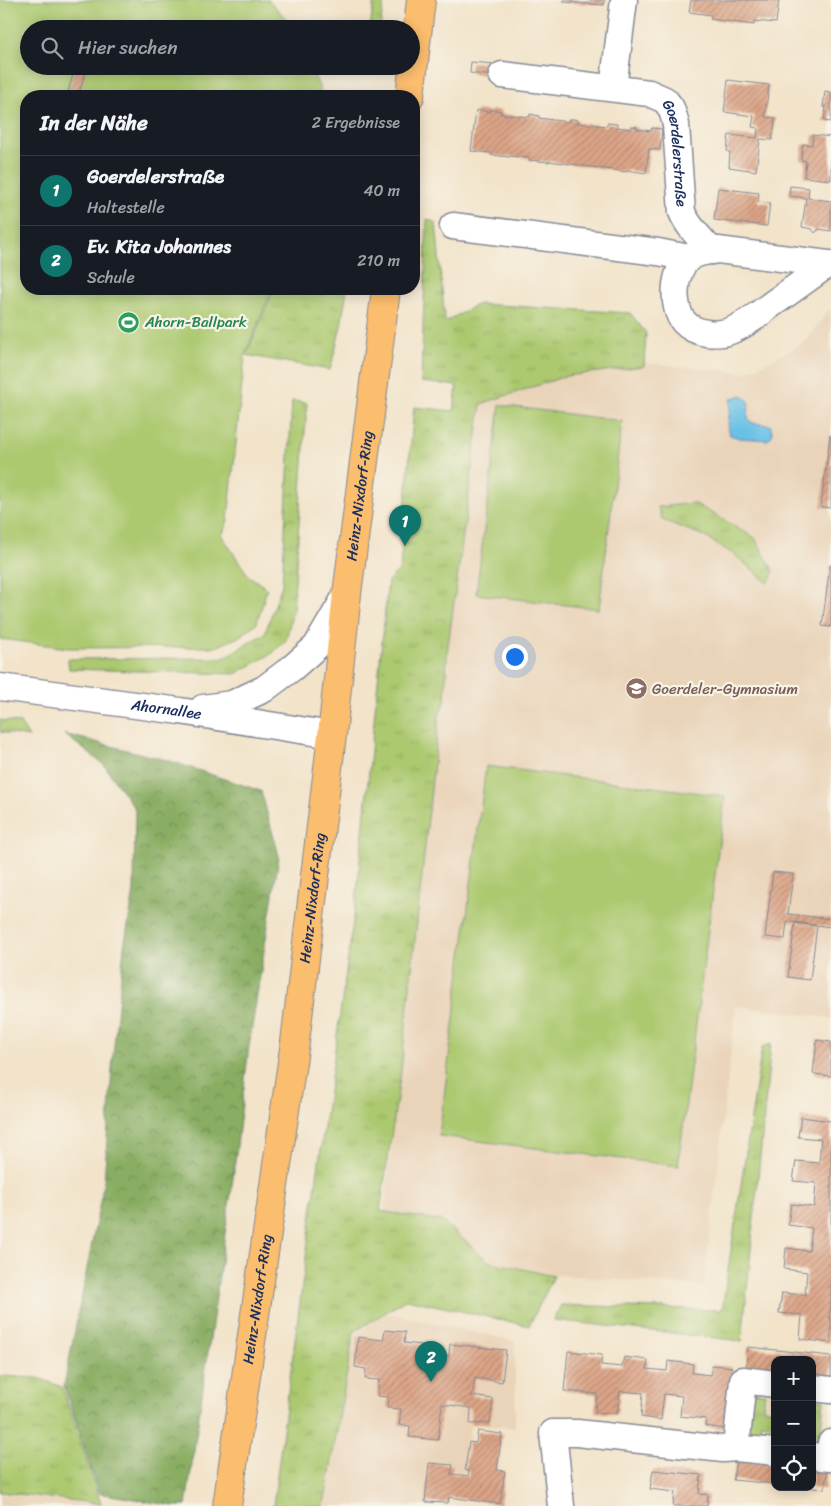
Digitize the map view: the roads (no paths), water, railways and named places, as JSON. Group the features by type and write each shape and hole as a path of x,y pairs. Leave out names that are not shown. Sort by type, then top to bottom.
{"main road":[{"path":"420,20 422,0"},
{"path":"411,90 413,75"},
{"name":"Heinz-Nixdorf-Ring","path":"227,1506 295,1042 347,594 385,295"}],"street":[{"path":"613,88 624,0"},
{"name":"Goerdelerstraße","path":"502,75 649,93 665,100 671,108 676,125 682,212 697,235 701,254"},
{"path":"453,226 658,252 829,264"},
{"path":"701,254 683,264 676,283 676,303 684,322 700,332 711,333 731,330 747,323 829,264"},
{"path":"180,711 232,704 264,689 316,647 347,594"},
{"name":"Ahornallee","path":"0,687 180,711 332,735"},
{"path":"736,1448 743,1380 771,1384"},
{"path":"816,1388 831,1390"},
{"path":"561,1506 553,1433 577,1433 723,1449 736,1448 771,1452"},
{"path":"816,1456 830,1458 831,1443"}],"water":[{"path":"741,395 749,401 748,418 752,423 770,425 773,434 768,440 739,438 730,435 728,425 731,399"}],"place":[{"name":"Ahorn-Ballpark","path":"129,322"},
{"name":"Goerdelerstraße","path":"405,546"},
{"name":"Goerdeler-Gymnasium","path":"636,689"},
{"name":"Ev. Kita Johannes","path":"431,1382"}]}
